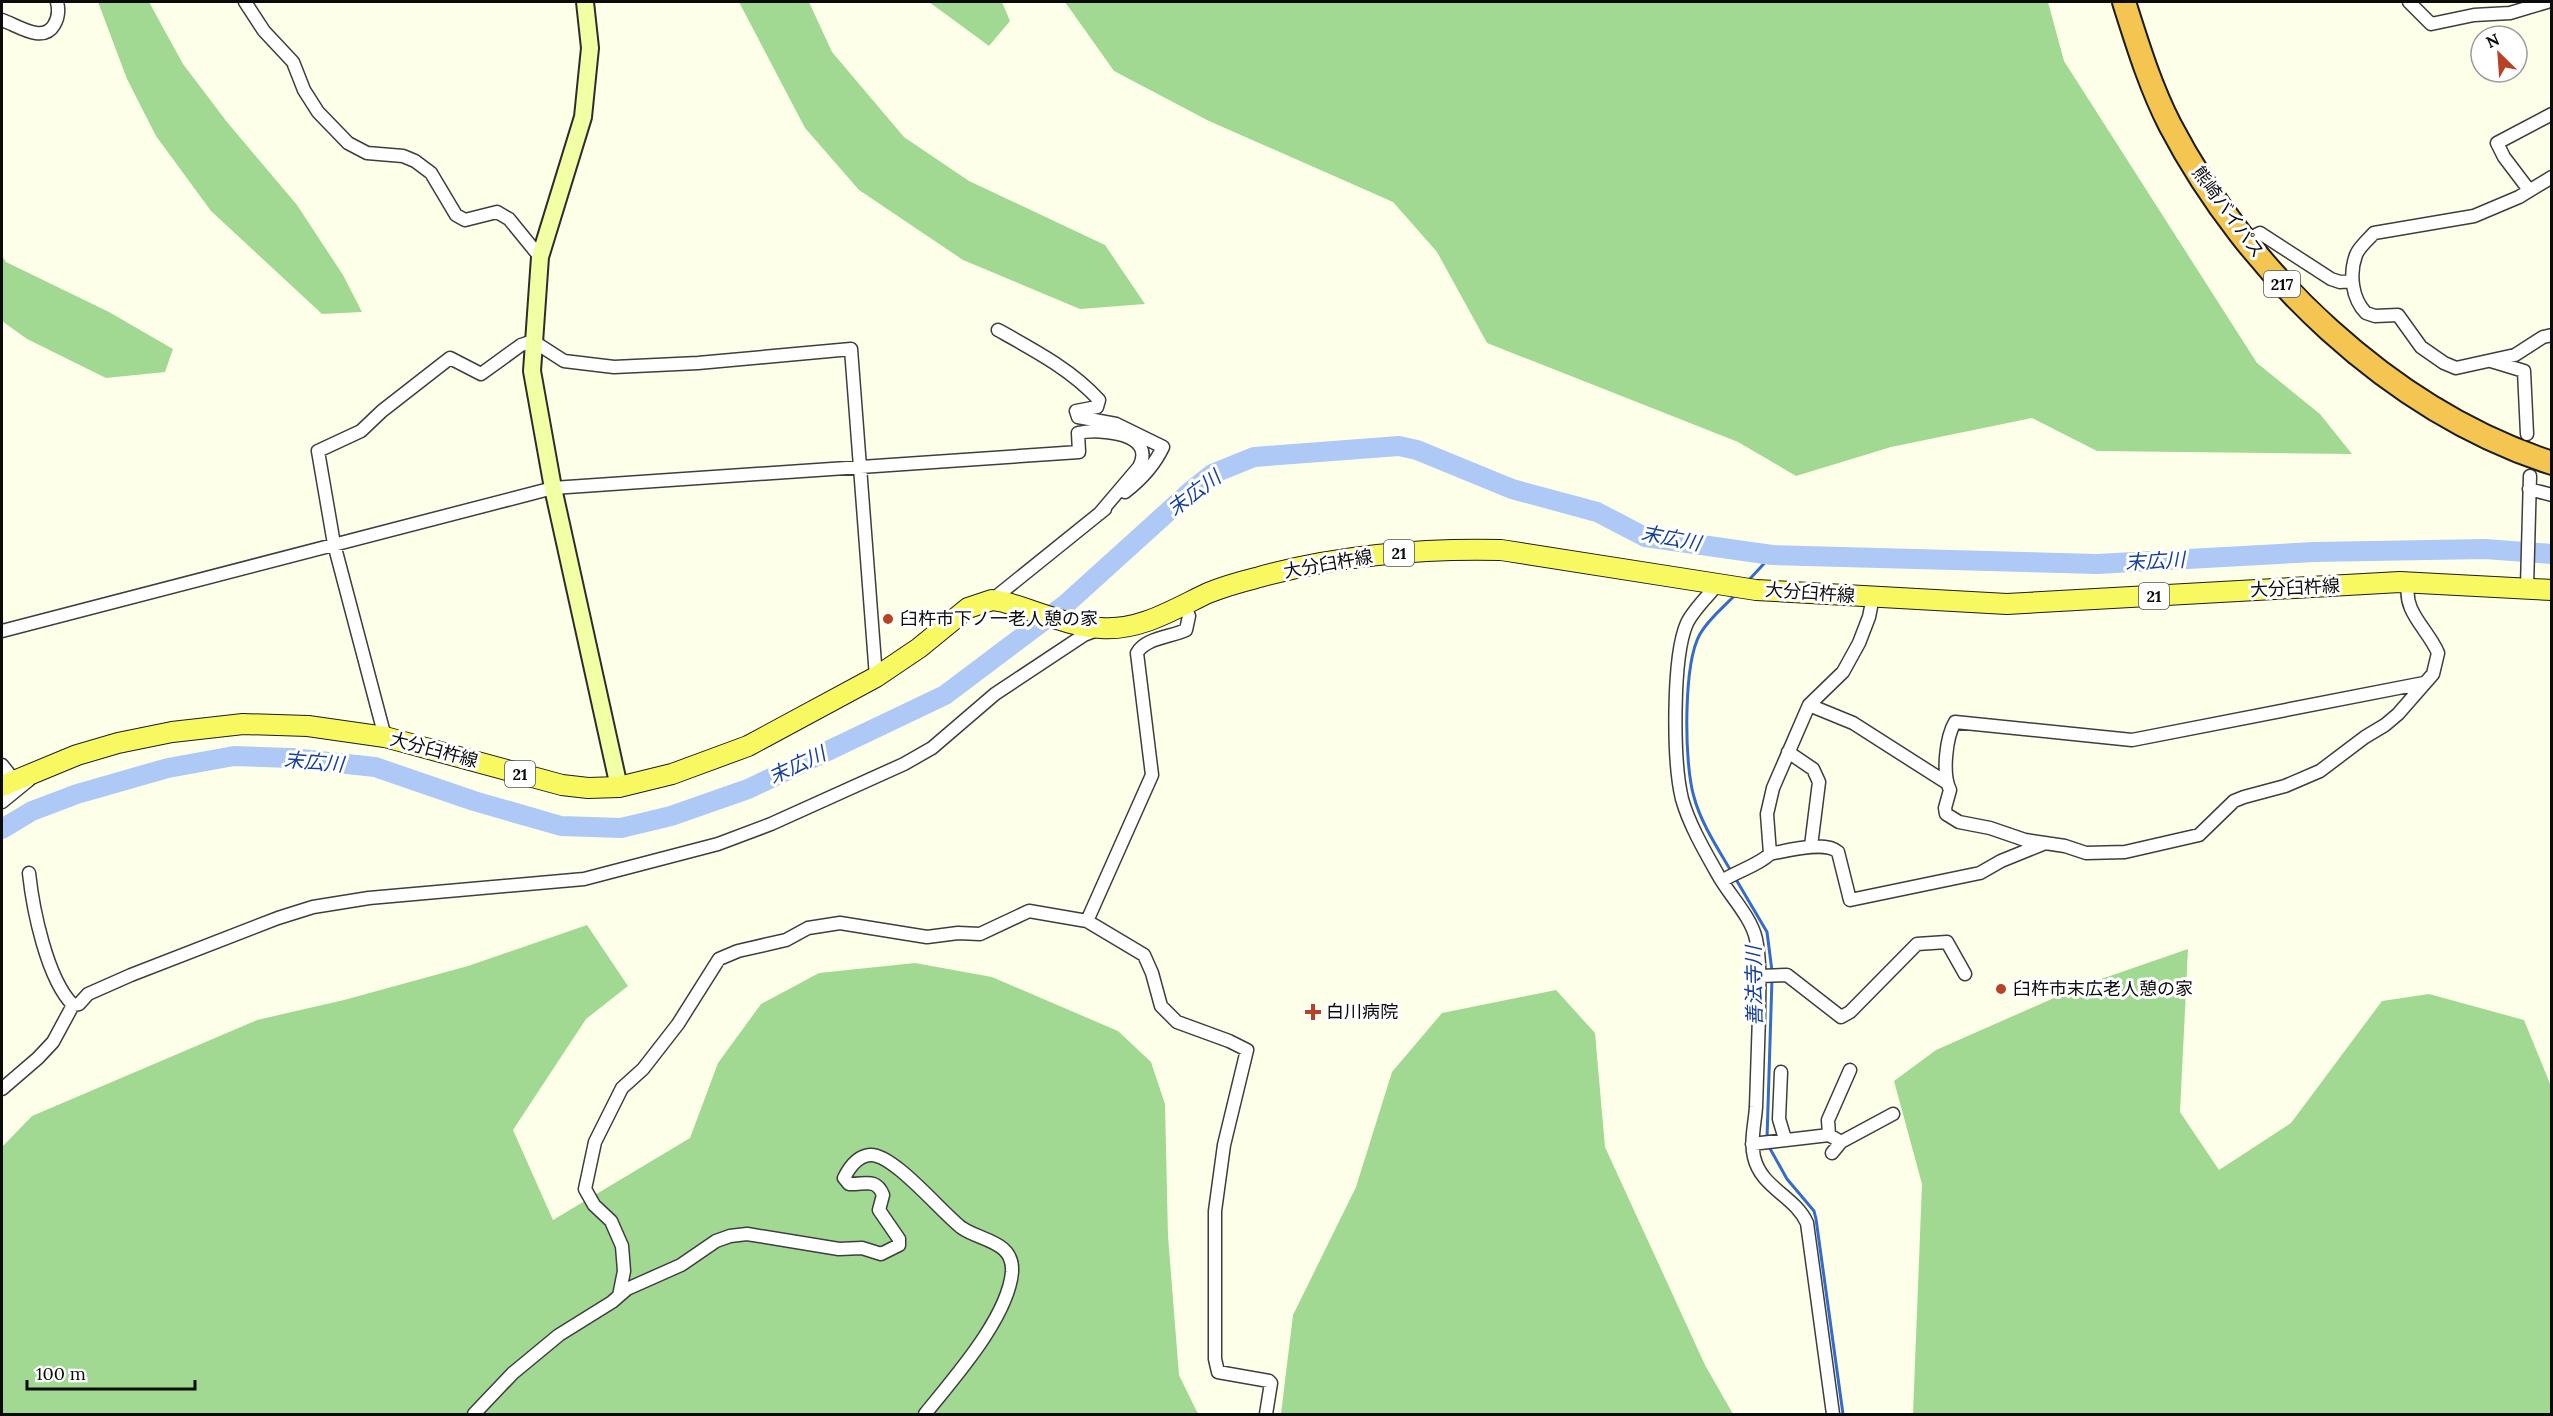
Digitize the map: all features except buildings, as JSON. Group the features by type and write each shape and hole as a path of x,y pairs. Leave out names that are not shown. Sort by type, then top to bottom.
{"highway":[{"name":"熊崎バイパス","path":"2124,2 2139,49 2169,124 2205,185 2244,241 2293,296 2345,345 2420,399 2484,435 2552,463"}],"main road":[{"name":"大分臼杵線","path":"1092,627 1138,625 1211,592 1258,577 1303,567 1400,552 1460,549 1500,550 1756,590 2007,604 2409,583 2527,581 2552,590"},
{"name":"大分臼杵線","path":"12,776 118,743 172,732 243,724 308,726 385,737 562,785 588,788 619,787 672,774 748,746 876,677 919,648 968,608 998,601"},
{"name":"21","path":"998,601 1092,627"}],"street":[{"path":"2,20 31,32 44,34 49,32 56,22 57,2"},
{"path":"245,2 264,31 293,62 304,90 318,112 348,142 367,153 403,156 415,161 431,173 456,215 465,220 497,212 509,219 540,257"},
{"path":"585,2 590,48 583,117 540,257 532,371 553,488 619,787"},
{"path":"2409,2 2431,24 2474,15 2510,13 2547,2"},
{"path":"2529,190 2504,157 2497,143 2552,114"},
{"path":"2552,177 2474,216 2374,234 2356,256 2352,281 2356,296 2366,313 2374,316 2398,315 2421,347 2444,363 2456,368 2465,368 2523,352 2542,337 2552,335"},
{"path":"2244,241 2260,233 2331,279 2340,282 2352,281"},
{"path":"998,330 1075,377 1090,390 1099,400 1097,406 1076,411 1078,417 1116,424 1163,447 1156,463 1143,477 998,601"},
{"path":"533,341 564,361 614,367 699,363 851,348 876,677"},
{"path":"385,737 334,544 318,451 361,431 382,411 450,358 482,374 521,345 533,341"},
{"path":"2490,360 2524,371 2528,434"},
{"path":"2,631 553,488 1078,452 1078,433 1112,433 1128,436 1141,450 1143,460 1099,514"},
{"path":"2527,581 2530,476"},
{"path":"2529,489 2552,495"},
{"path":"2409,583 2406,594 2409,607 2424,627 2438,653 2433,674 2398,714 2320,771 2285,786 2234,801 2199,835 2125,852 2086,853 2065,846 2043,844 1954,819 1946,814 1945,808 1950,789 1947,783 1947,744 1955,722 2132,740 2424,683"},
{"path":"1721,585 1694,612 1686,627 1681,649 1676,703 1677,770 1682,798 1700,841 1754,933 1762,976 1754,1157 1765,1180 1803,1215 1807,1223 1833,1414"},
{"path":"1770,854 1767,804 1809,705 1843,672 1859,643 1869,617 1872,597"},
{"path":"1087,921 1152,775 1137,653 1139,649 1151,642 1186,630 1190,616 1184,604"},
{"path":"73,1005 79,1004 88,994 131,975 279,918 312,908 369,897 584,879 718,844 771,824 904,764 932,748 995,694 1084,635 1092,627"},
{"path":"1809,705 1853,723 1947,783"},
{"path":"1788,752 1813,769 1819,782 1811,846"},
{"path":"2,801 23,786 12,776"},
{"path":"1724,880 1742,868 1762,862 1770,854 1811,846 1834,848 1838,852 1850,900 1980,873 2001,861 2043,844"},
{"path":"29,873 37,917 50,961 63,996 73,1005"},
{"path":"619,1296 624,1271 622,1246 610,1221 594,1205 585,1189 595,1142 622,1088 643,1070 678,1024 719,959 738,951 786,940 808,928 840,923 927,937 958,933 980,934 1029,912 1087,921 1144,955 1152,972 1161,1006 1177,1023 1229,1041 1246,1050 1224,1145 1215,1211 1215,1359 1218,1372 1271,1383 1266,1414"},
{"path":"1762,976 1787,975 1841,1017 1850,1012 1917,944 1947,942 1965,974"},
{"path":"2,1089 38,1058 53,1041 73,1005"},
{"path":"1830,1135 1828,1120 1850,1070"},
{"path":"1781,1072 1779,1119 1782,1139"},
{"path":"1832,1153 1841,1142 1893,1114"},
{"path":"1756,1144 1782,1139 1830,1135 1841,1142"},
{"path":"474,1414 526,1361 559,1335 627,1289 681,1265 701,1250 730,1236 747,1234 839,1249 862,1248 881,1254 896,1248 899,1245 899,1239 879,1210 883,1195 880,1187 873,1183 849,1184 844,1178 857,1160 875,1156 900,1170 962,1227 1001,1245 1010,1257 1012,1270 1008,1293 995,1319 926,1414"}],"green space":[{"path":"98,2 149,2 183,64 227,122 297,205 343,275 362,312 322,314 211,211 156,136 127,79"},
{"path":"739,2 809,2 832,52 904,137 969,181 1105,245 1145,304 1080,309 963,260 859,190 805,128"},
{"path":"929,2 1002,2 1010,21 989,46"},
{"path":"1065,2 2048,2 2064,61 2257,363 2320,414 2352,454 2097,451 2032,418 1891,447 1796,476 1738,442 1487,343 1437,252 1393,202 1209,121 1114,71"},
{"path":"2,256 6,262 109,312 173,349 165,372 106,378 27,339 2,321"},
{"path":"587,925 628,986 586,1019 513,1130 553,1220 690,1138 718,1063 761,1004 819,973 915,963 992,977 1118,1031 1151,1062 1165,1104 1168,1236 1179,1375 1198,1414 2,1414 2,1147 32,1116 257,1020 344,1000 468,966"},
{"path":"2188,949 2180,1112 2219,1170 2291,1123 2382,1001 2429,994 2524,1020 2551,1086 2551,1414 1913,1414 1922,1184 1894,1081 1936,1050 2081,986"},
{"path":"1556,990 1595,1033 1605,1147 1705,1365 1733,1414 1281,1414 1293,1315 1356,1187 1392,1072 1442,1013"}],"waterway":[{"name":"末広川","path":"2,829 32,811 77,794 168,768 234,756 292,758 375,767 474,801 561,826 621,828 671,816 748,789 945,695 1066,604 1212,474 1254,457 1399,446 1417,450 1512,489 1597,512 1645,537 1772,555 2097,564 2314,552 2485,549 2552,554"},
{"name":"善法寺川","path":"1747,582 1772,555"},
{"name":"善法寺川","path":"1731,871 1705,826 1694,797 1688,762 1687,714 1690,667 1694,648 1704,628 1736,594"},
{"name":"善法寺川","path":"1734,876 1767,932 1772,971"},
{"name":"善法寺川","path":"1767,1139 1772,978"},
{"name":"善法寺川","path":"1768,1145 1787,1179 1814,1211 1843,1414"}],"place":[{"name":"臼杵市下ノ一老人憩の家","path":"888,619"},
{"name":"臼杵市末広老人憩の家","path":"2001,989"},
{"name":"白川病院","path":"1313,1012"}]}
